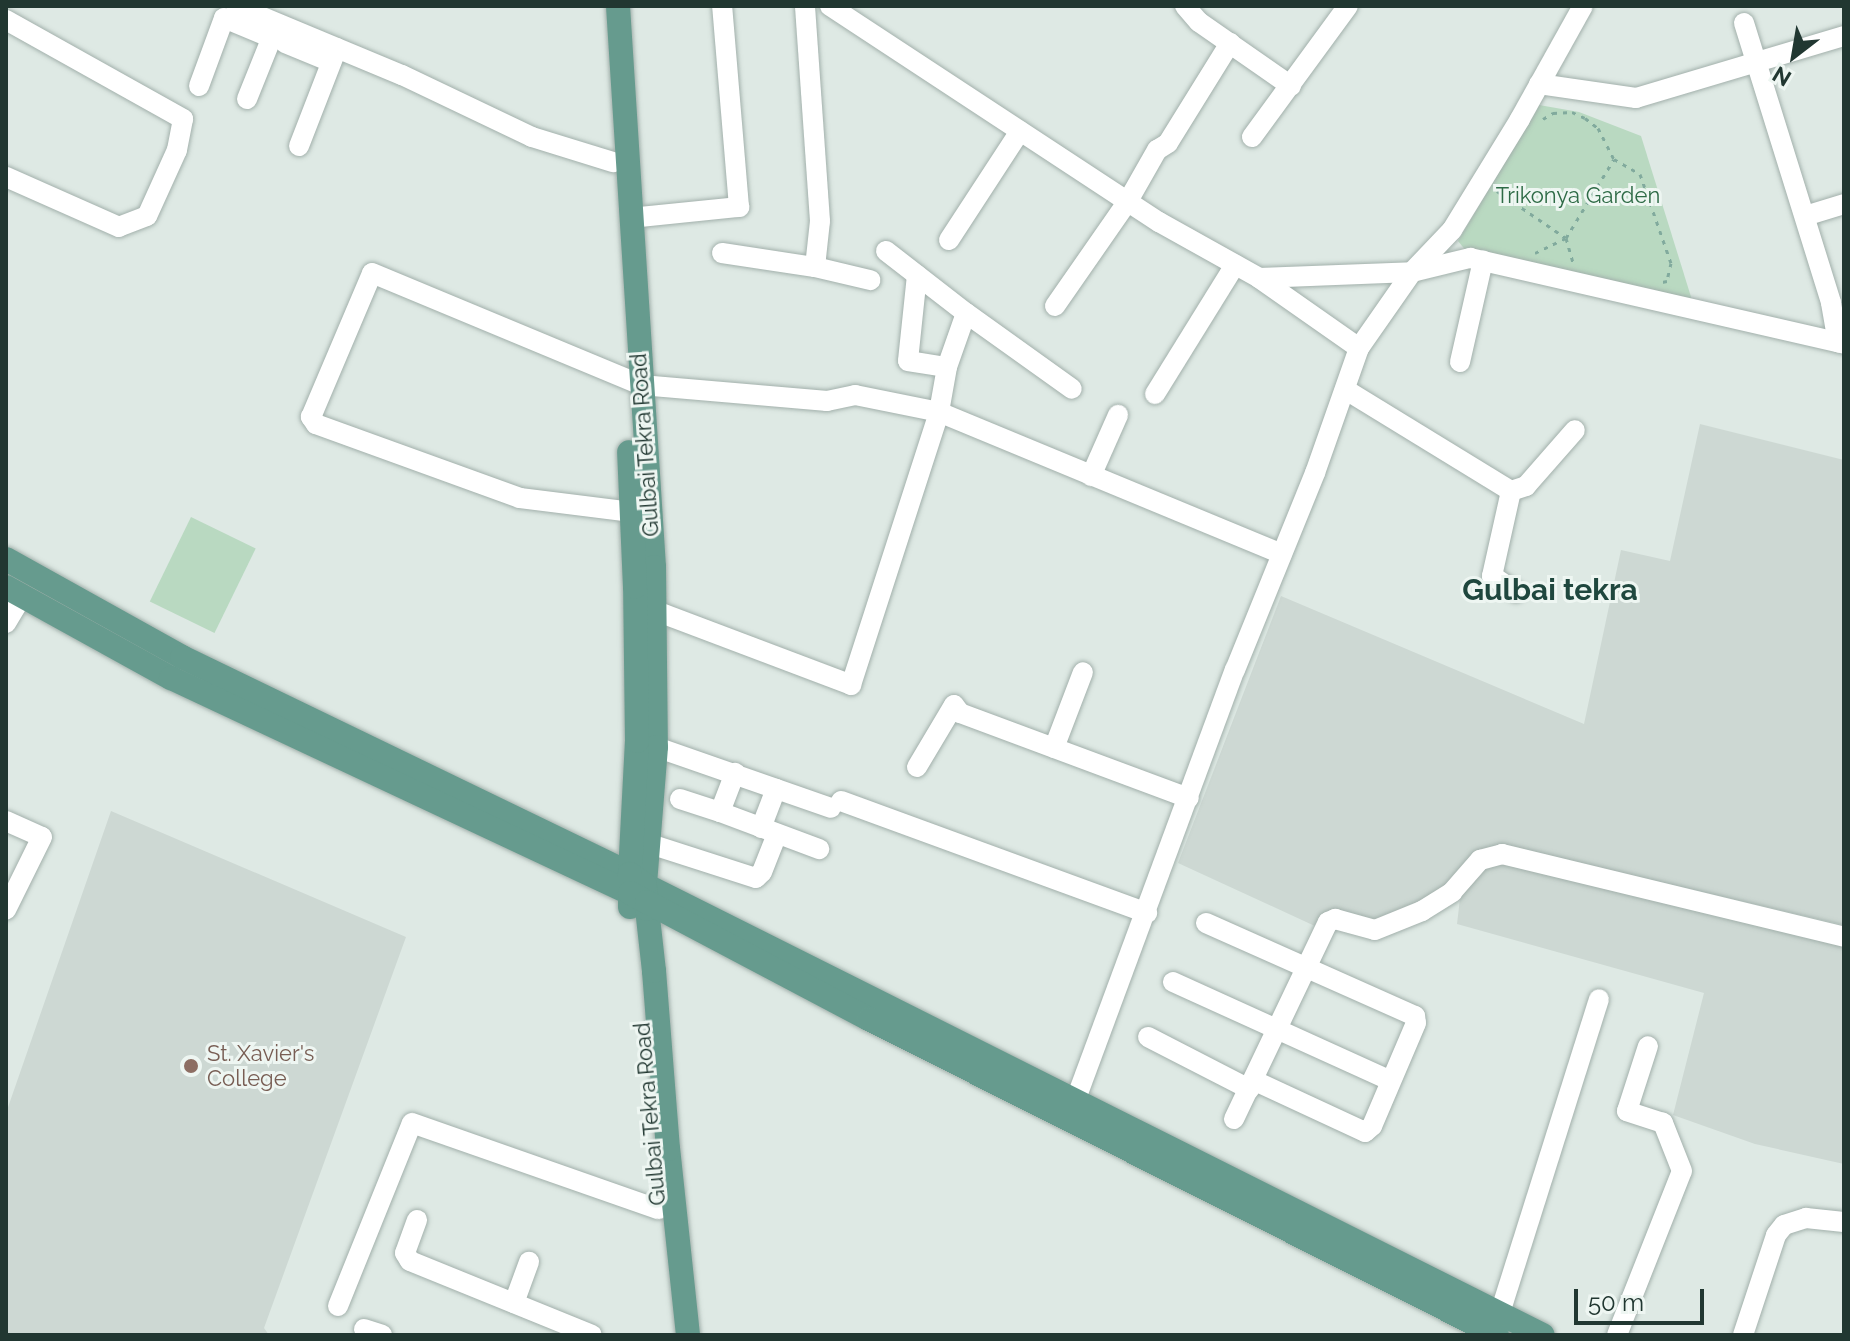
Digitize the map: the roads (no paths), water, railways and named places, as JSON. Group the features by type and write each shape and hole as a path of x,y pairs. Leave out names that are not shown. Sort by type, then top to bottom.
{"main road":[{"name":"Gulbai Tekra Road","path":"602,6 633,382 654,567 656,747 650,844 638,889 688,1335"},
{"name":"Gulbai Tekra Road","path":"618,6 630,218 638,889 658,1209 671,1335"},
{"path":"6,559 196,664 1073,1110 1498,1324 1543,1335"},
{"path":"14,591 171,678 638,889"}],"street":[{"path":"630,218 739,207 722,6"},
{"path":"805,6 820,221 815,267"},
{"path":"830,6 1128,201 1259,278 1359,348"},
{"path":"1252,137 1348,6"},
{"path":"1073,1110 1346,390 1359,348 1412,272 1452,230 1583,6"},
{"path":"1193,9 1230,43 1291,86"},
{"path":"199,86 229,10 278,35 532,137 613,162"},
{"path":"6,20 183,119 177,150 147,216 119,227 10,177"},
{"path":"1259,278 1412,272 1470,258 1841,343 1744,23"},
{"path":"247,99 278,35"},
{"path":"1539,84 1636,98 1844,36"},
{"path":"1055,306 1128,201 1157,150 1168,143 1230,43"},
{"path":"299,146 334,55"},
{"path":"949,240 1020,131"},
{"path":"1805,216 1844,204"},
{"path":"886,251 1072,389"},
{"path":"722,253 815,267 870,280"},
{"path":"1460,362 1483,261"},
{"path":"1155,394 1235,265"},
{"path":"632,512 520,498 316,424 311,417 372,273 633,382 827,401 855,395 939,412 1282,554"},
{"path":"917,275 908,361 947,367"},
{"path":"653,610 851,685 939,412 947,367 966,313"},
{"path":"1346,390 1511,491 1526,486 1575,430"},
{"path":"1091,476 1118,415"},
{"path":"1511,491 1492,576 1516,592"},
{"path":"6,623 14,591"},
{"path":"1054,748 1083,672"},
{"path":"917,767 954,705 960,713 1189,798"},
{"path":"656,747 776,789 836,804 1147,913"},
{"path":"720,812 735,773"},
{"path":"650,844 756,878 762,872 776,789"},
{"path":"680,799 819,849"},
{"path":"6,821 42,837 6,910"},
{"path":"1234,1119 1328,922 1335,919 1375,930 1422,911 1452,892 1480,860 1502,854 1844,937"},
{"path":"1148,1037 1251,1085 1365,1132 1372,1126 1416,1023 1415,1016 1206,923"},
{"path":"1173,982 1391,1081"},
{"path":"1498,1324 1599,999"},
{"path":"1617,1335 1682,1171 1663,1123 1627,1111 1648,1046"},
{"path":"338,1306 412,1123 658,1209"},
{"path":"1743,1335 1776,1235 1784,1225 1806,1218 1844,1222"},
{"path":"417,1220 405,1253 410,1261 592,1335"},
{"path":"514,1303 529,1262"}],"place":[{"name":"St. Xavier's College","path":"191,1066"}],"district":[{"name":"Gulbai tekra","path":"1550,590"}],"park label":[{"name":"Trikonya Garden","path":"1578,196"}]}
